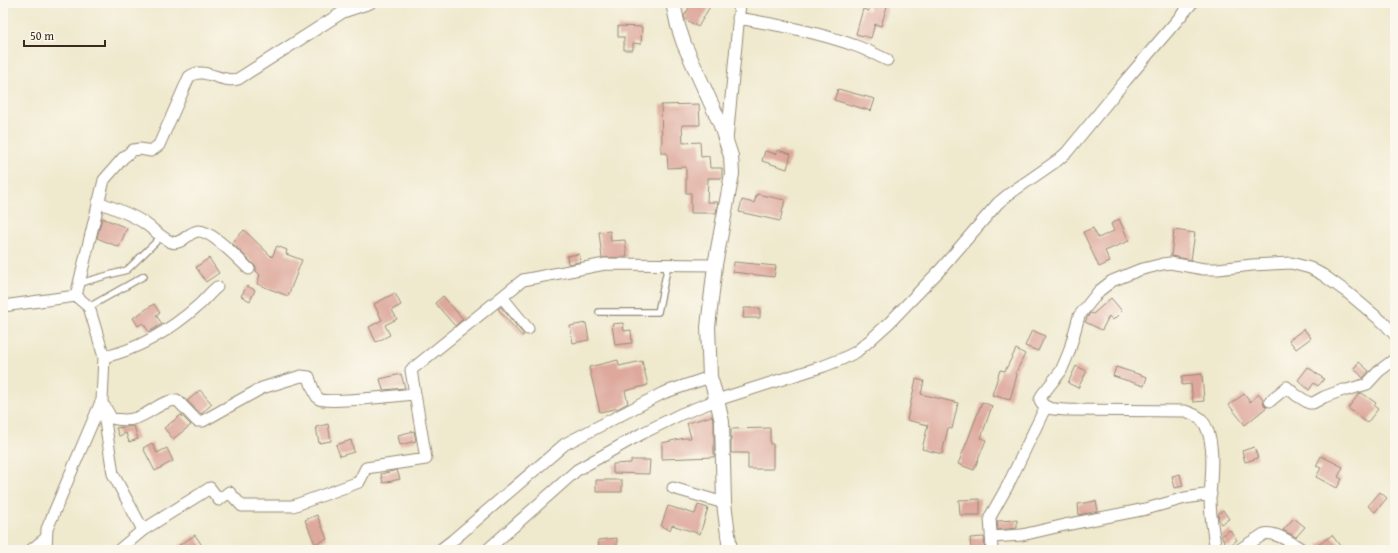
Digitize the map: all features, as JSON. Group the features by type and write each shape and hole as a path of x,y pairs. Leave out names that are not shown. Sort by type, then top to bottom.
{"street":[{"path":"76,296 104,180 123,158 133,150 140,149 151,151 159,145 185,85 192,74 202,73 225,80 238,79 343,12 370,3"},
{"path":"673,3 684,44 720,123 731,156 732,174 715,265 708,327 714,389 722,422 724,503 730,550"},
{"path":"726,141 740,3"},
{"path":"440,550 565,444 663,393 714,389 739,392 773,383 842,359 856,352 889,323 941,269 998,204 1014,190 1058,160 1067,152 1192,3"},
{"path":"738,18 818,34 856,46 887,60"},
{"path":"98,202 144,222 171,242 177,242 198,231 206,233 223,244 249,269"},
{"path":"1045,408 1040,398 1061,371 1069,352 1079,316 1099,291 1112,281 1139,270 1163,264 1170,263 1204,269 1218,269 1252,265 1291,263 1310,268 1323,275 1348,293 1385,324 1395,335"},
{"path":"119,550 143,530 210,488 219,500 229,492 242,506 293,506 359,482 366,468 426,459 411,370 523,280 605,264 715,265"},
{"path":"104,357 128,350 155,337 182,319 218,287"},
{"path":"3,306 76,296 89,307 104,357 102,401 113,474 143,530"},
{"path":"502,297 528,330"},
{"path":"1270,401 1287,387 1296,395 1309,403 1313,403 1343,390 1367,384 1379,371 1395,359"},
{"path":"102,401 111,418 121,420 136,418 168,400 177,400 197,421 203,421 262,388 301,376 308,377 317,398 323,401 415,394"},
{"path":"488,550 576,470 681,414 714,389"},
{"path":"46,550 47,529 102,401"},
{"path":"1045,408 1068,410 1185,411 1200,418 1205,424 1210,438 1212,461 1212,524 1216,550"},
{"path":"992,550 990,517 1008,486 1045,408"},
{"path":"673,488 724,503"},
{"path":"991,538 1022,535 1146,509 1185,498 1211,494"},
{"path":"1239,550 1268,533 1275,534 1303,550"},
{"path":"31,550 46,538"}],"lane":[{"path":"80,283 127,270 162,236"},
{"path":"599,312 658,312 668,265"},
{"path":"89,307 144,276"}],"building":[{"path":"692,3 712,3 698,27 685,19 684,16"},
{"path":"869,3 888,3 881,26 875,24 871,38 856,34 863,9 869,11"},
{"path":"618,26 642,27 641,44 633,43 633,50 624,50 624,37 618,37"},
{"path":"838,89 875,99 871,111 834,100"},
{"path":"699,104 700,125 682,125 683,143 700,142 701,157 709,156 710,168 722,168 722,178 708,178 707,202 718,202 716,213 691,213 691,193 686,193 686,167 668,168 667,153 661,153 661,105"},
{"path":"778,150 791,154 787,169 762,161 765,151 776,154"},
{"path":"757,194 785,200 780,221 739,212 742,200 754,203"},
{"path":"102,218 127,228 119,247 97,238"},
{"path":"1119,219 1129,241 1105,251 1110,262 1099,267 1083,232 1093,228 1098,238 1114,231 1111,224"},
{"path":"244,230 272,257 277,246 287,250 286,254 302,260 288,296 257,284 260,275 256,271 256,267 232,243"},
{"path":"1174,230 1195,233 1191,260 1171,256"},
{"path":"610,231 611,241 625,240 627,257 602,258 599,232"},
{"path":"579,254 580,262 568,264 567,256"},
{"path":"209,258 219,273 206,282 196,267"},
{"path":"734,262 776,266 774,277 733,272"},
{"path":"247,286 255,290 250,301 241,296"},
{"path":"395,293 401,305 392,310 397,319 385,325 390,335 376,342 369,327 382,320 374,304"},
{"path":"443,296 463,319 455,326 435,303"},
{"path":"1111,298 1122,311 1113,320 1109,316 1102,330 1085,322 1090,313 1093,314"},
{"path":"154,304 160,313 156,315 162,324 149,332 143,323 138,326 133,318"},
{"path":"501,307 524,335 522,336 498,309"},
{"path":"744,308 760,308 760,318 743,318"},
{"path":"586,323 589,340 573,343 570,326"},
{"path":"623,323 624,331 631,330 632,343 615,345 612,324"},
{"path":"1304,329 1311,338 1296,349 1289,340"},
{"path":"1032,330 1045,336 1038,351 1025,346"},
{"path":"1016,349 1025,354 1015,374 1017,375 1010,400 992,395 1000,370 1005,371"},
{"path":"618,360 619,366 642,361 648,385 625,391 628,403 619,408 600,412 589,367"},
{"path":"1359,362 1369,371 1363,378 1354,368"},
{"path":"1076,366 1087,371 1078,388 1068,383"},
{"path":"1116,367 1147,377 1144,386 1113,376"},
{"path":"1308,367 1324,379 1318,386 1314,383 1309,390 1298,380"},
{"path":"401,374 405,388 383,390 380,379"},
{"path":"1202,374 1204,401 1193,402 1191,384 1182,385 1182,376"},
{"path":"916,379 924,381 921,394 958,403 952,429 948,428 942,454 922,449 928,425 907,420"},
{"path":"200,390 212,404 201,414 187,401"},
{"path":"1362,393 1376,403 1374,406 1378,409 1367,423 1348,408 1359,394"},
{"path":"1244,394 1250,402 1259,394 1263,399 1264,405 1267,407 1245,425 1229,405"},
{"path":"982,402 992,406 981,438 986,440 974,470 958,464"},
{"path":"181,415 191,425 173,439 164,428"},
{"path":"712,416 714,423 714,457 662,459 662,443 691,438 687,423"},
{"path":"328,424 331,441 319,443 316,427"},
{"path":"134,426 138,439 129,442 126,433 119,436 116,428"},
{"path":"770,428 770,444 773,444 773,469 748,469 748,453 731,453 731,429"},
{"path":"414,431 416,441 400,445 398,435"},
{"path":"351,440 354,452 340,456 336,445"},
{"path":"152,443 157,453 167,448 173,461 155,471 143,448"},
{"path":"1254,447 1258,458 1245,462 1242,451"},
{"path":"1321,456 1343,467 1338,477 1342,479 1337,488 1316,477 1321,468 1316,466"},
{"path":"631,460 650,460 649,474 613,473 613,464 631,463"},
{"path":"397,470 400,479 383,483 381,474"},
{"path":"1180,474 1183,486 1175,488 1172,476"},
{"path":"596,480 622,480 622,492 596,492"},
{"path":"1380,492 1387,498 1375,512 1368,506"},
{"path":"980,499 980,515 960,515 959,500"},
{"path":"1096,501 1098,511 1079,515 1078,504"},
{"path":"698,505 708,508 700,534 672,525 670,530 661,526 668,506 695,514"},
{"path":"1223,510 1229,519 1221,524 1218,514"},
{"path":"317,515 327,539 315,544 305,520"},
{"path":"1294,518 1305,527 1296,537 1283,530"},
{"path":"1017,520 1017,528 998,530 997,521"},
{"path":"1230,530 1237,540 1228,547 1221,536"},
{"path":"195,535 205,550 172,550"},
{"path":"1332,535 1343,550 1322,550 1318,545"},
{"path":"984,537 985,550 971,550 970,538"},
{"path":"617,538 617,547 599,548 598,540"}]}
